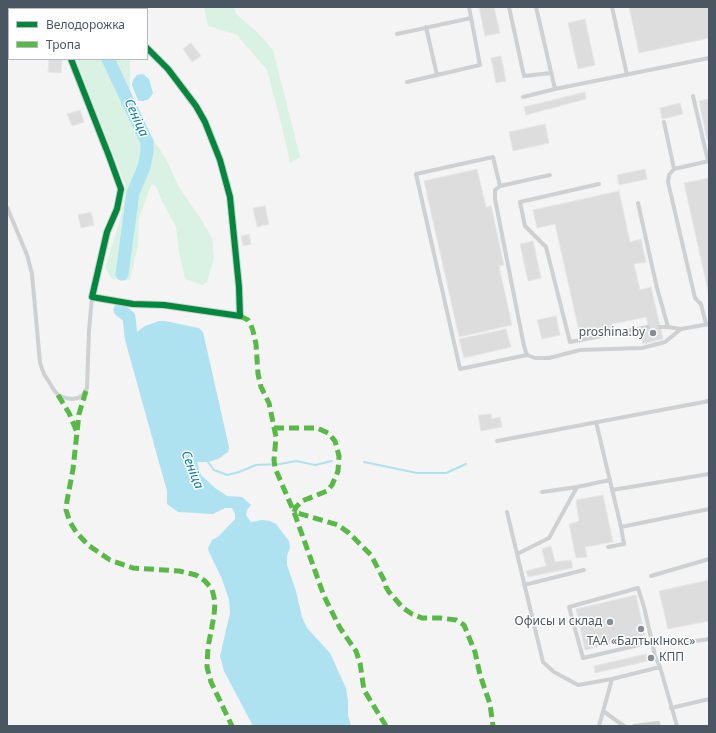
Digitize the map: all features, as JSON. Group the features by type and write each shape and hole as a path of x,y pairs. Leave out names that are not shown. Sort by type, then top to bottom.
{"street":[{"path":"70,60 121,190 118,209 107,232 92,297 133,304 164,305 240,316 239,287 230,197 220,160 205,122 196,106 168,69 148,49"}],"lane":[{"path":"407,82 480,65 469,7"},
{"path":"509,7 524,76 551,73"},
{"path":"536,7 555,89"},
{"path":"612,7 627,75"},
{"path":"397,34 471,18"},
{"path":"426,27 437,75"},
{"path":"523,97 555,89 709,58"},
{"path":"500,186 493,157 416,174 460,369 527,355 535,358 549,358 580,350 642,348 665,342 681,330 708,324 701,304 695,298 668,182 669,175 674,169 709,161 693,96"},
{"path":"664,122 674,169"},
{"path":"527,355 495,198 495,190 500,186 550,175"},
{"path":"599,184 520,202 525,226 546,247 570,342 648,327"},
{"path":"638,203 657,288 668,327"},
{"path":"7,207 27,255 32,274 40,363 44,374 54,390 58,395 66,398 78,398 83,395 87,388 92,297"},
{"path":"660,327 681,330"},
{"path":"497,441 709,401"},
{"path":"596,422 624,544 608,547"},
{"path":"612,490 709,474"},
{"path":"542,492 610,480"},
{"path":"517,554 549,538 577,487"},
{"path":"621,527 709,509"},
{"path":"507,512 542,662 554,672 578,684 612,679 660,667"},
{"path":"651,576 709,559"},
{"path":"524,585 584,570"},
{"path":"652,642 583,658 568,607 638,588 644,607 652,642 655,656 660,667 677,726"},
{"path":"689,642 709,639"},
{"path":"599,726 612,679"},
{"path":"671,708 709,699"},
{"path":"603,711 624,726"},
{"path":"634,726 658,723 659,726"}],"green space":[{"path":"204,7 234,7 236,14 256,31 273,50 300,157 290,163 267,70 237,35 208,26"},
{"path":"76,60 130,60 130,90 149,132 167,161 180,189 212,238 214,259 207,282 202,285 185,279 179,252 176,227 156,186 151,185 139,218 138,245 130,280 112,279 105,268 121,217 126,187"}],"water":[{"path":"143,74 149,79 153,93 149,99 139,101 132,85 133,80 137,75"},
{"path":"159,321 199,328 203,332 229,447 228,452 218,459 208,462 197,462 201,475 215,488 227,496 242,497 251,505 247,510 246,515 251,522 262,520 270,521 276,524 289,541 290,548 287,556 287,565 296,591 302,617 307,628 330,653 346,688 348,715 351,726 253,726 224,671 220,656 230,613 229,600 222,579 208,548 212,540 219,536 235,519 235,514 232,508 225,508 213,514 178,512 167,504 167,491 125,340 125,338 131,336 145,326"}],"building":[{"path":"479,7 494,7 500,33 485,36"},
{"path":"629,7 709,7 709,38 639,53"},
{"path":"585,19 595,65 578,69 568,23"},
{"path":"191,43 201,56 192,62 183,49"},
{"path":"501,56 506,81 496,83 491,58"},
{"path":"49,60 62,60 61,73 48,72"},
{"path":"585,92 586,99 526,115 524,107"},
{"path":"709,99 709,140 707,140 699,101"},
{"path":"680,103 683,114 662,119 660,108"},
{"path":"80,110 84,122 72,126 67,114"},
{"path":"545,124 549,143 513,151 509,132"},
{"path":"477,169 486,207 491,206 504,265 499,266 512,325 459,337 424,181"},
{"path":"645,169 647,179 619,185 617,175"},
{"path":"709,178 709,295 684,183"},
{"path":"619,191 630,242 641,239 646,262 634,264 640,290 651,287 663,339 643,344 640,331 649,329 646,317 612,324 613,329 597,333 596,327 579,331 555,224 537,228 533,210"},
{"path":"265,206 269,224 257,227 253,208"},
{"path":"91,212 94,225 81,228 78,215"},
{"path":"249,234 251,244 243,246 241,236"},
{"path":"533,241 541,278 528,281 520,244"},
{"path":"556,316 560,335 542,339 537,320"},
{"path":"506,329 511,347 464,358 459,339"},
{"path":"491,414 492,419 500,417 502,427 481,431 478,415"},
{"path":"603,495 613,542 585,547 587,557 576,558 569,524 579,521 576,500"},
{"path":"551,546 555,562 571,560 573,568 528,577 526,571 546,566 542,549"},
{"path":"709,580 709,621 668,629 659,591"},
{"name":"Офисы и склад","path":"636,595 645,635 585,650 576,609"},
{"path":"646,654 648,661 595,673 594,666"}],"waterway":[{"name":"Сеніца","path":"108,60 147,142 144,167 133,193 122,274"},
{"name":"Сеніца","path":"120,310 129,317 131,336 145,346"},
{"path":"208,462 214,470 227,475 256,465 280,464 296,461 315,465 332,461"},
{"path":"364,462 417,473 446,473 466,464"}],"marked path":[{"path":"240,316 248,320 251,325 256,344 258,374 261,387 269,403 276,437 274,460 275,468 294,512 324,596 340,628 356,651 360,663 364,690 386,726"},
{"path":"86,391 79,414 73,469 67,501 66,510 70,522 76,532 88,545 110,560 133,568 179,571 196,575 205,581 212,589 215,602 208,647 207,667 211,682 232,726"},
{"path":"58,395 69,413 77,432"},
{"path":"274,428 317,428 328,433 335,441 339,456 338,471 332,485 327,491 302,501 296,507 294,512 338,525 349,533 371,555 389,592 403,608 412,614 422,618 456,620 464,625 475,652 480,675 490,704 493,726"}],"cycle path":[{"path":"71,60 121,189 117,209 107,232 92,297 133,304 164,305 240,316 239,287 230,197 220,160 205,122 196,106 168,69 148,49"}],"place":[{"name":"proshina.by","path":"653,333"},
{"name":"Офисы и склад","path":"610,622"},
{"name":"ТАА «БалтыкІнокс»","path":"641,629"},
{"name":"КПП","path":"651,658"}]}
